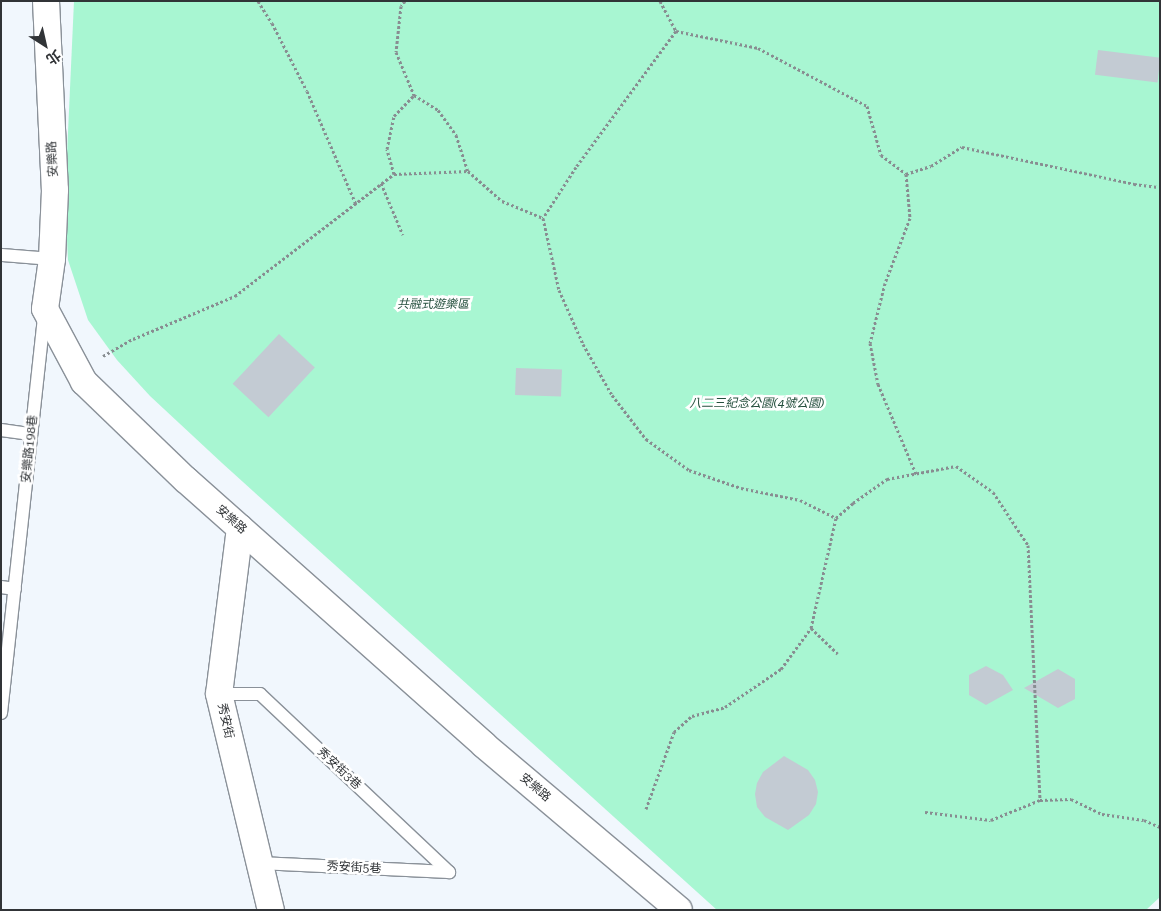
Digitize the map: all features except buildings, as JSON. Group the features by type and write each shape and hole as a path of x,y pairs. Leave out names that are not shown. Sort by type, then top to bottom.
{"street":[{"name":"安樂路","path":"46,1 55,190 52,259 45,309 84,382 240,528 484,745 679,910"},
{"name":"秀安街","path":"240,528 219,694 270,910"}],"lane":[{"path":"1,255 52,259"},
{"name":"安樂路198巷","path":"1,713 45,309"},
{"path":"1,430 31,434"},
{"path":"1,587 15,589"},
{"name":"秀安街3巷","path":"219,694 260,694 449,872"},
{"name":"秀安街5巷","path":"259,863 449,872"}],"path":[{"path":"258,1 272,22 307,91 356,204"},
{"path":"405,1 402,6 396,52 414,95 438,110 443,116 456,135 468,171 502,201 543,218"},
{"path":"660,1 676,31"},
{"path":"676,31 758,48 867,106 881,155 906,174 910,218 885,283 870,343 878,384 916,474"},
{"path":"676,31 576,166 543,218 559,290 584,344 612,395 646,439 689,470 741,488 800,500 836,518"},
{"path":"394,174 387,149 394,116 414,95"},
{"path":"906,174 931,166 962,147 1134,184 1160,187"},
{"path":"78,370 133,339 235,296 394,174 468,171"},
{"path":"381,183 403,235"},
{"path":"646,808 674,732 692,716 725,706 781,669 811,628 836,518 887,479 956,466 993,492 1028,545 1040,800"},
{"path":"811,628 838,654"},
{"path":"925,812 991,820 1040,800 1071,799 1102,814 1144,820 1160,827"}],"green space":[{"name":"八二三紀念公園(4號公園)","path":"74,1 1160,1 1160,897 1146,910 717,910 150,396 117,360 88,320 68,260 65,198"}],"park label":[{"name":"共融式遊樂區","path":"433,305"}]}
